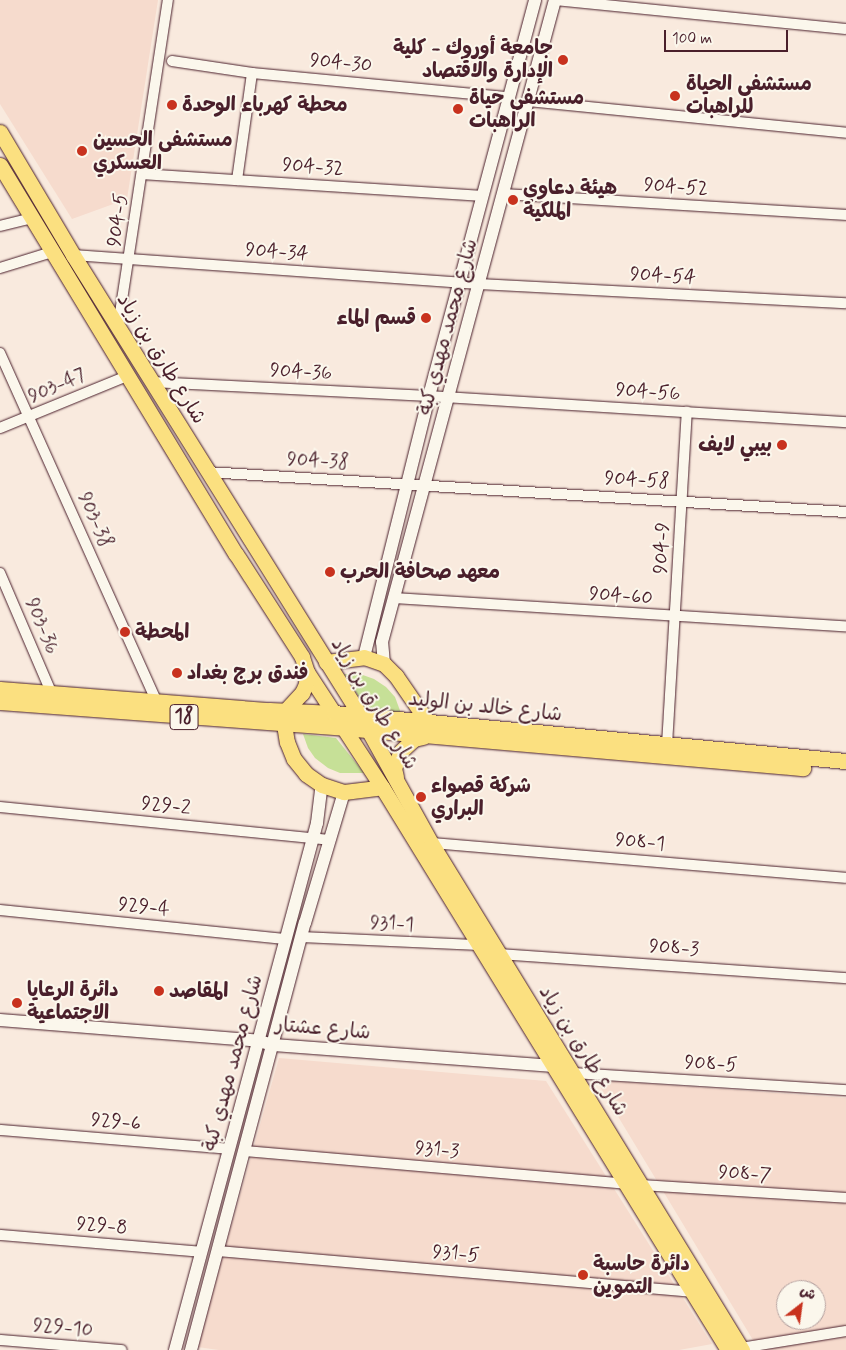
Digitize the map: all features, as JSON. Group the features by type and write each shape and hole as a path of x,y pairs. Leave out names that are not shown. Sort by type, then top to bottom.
{"main road":[{"name":"شارع طارق بن زياد","path":"0,132 73,255 326,662 382,787 692,1292 732,1349"},
{"name":"شارع طارق بن زياد","path":"2,172 302,657 307,672 352,722 382,765 396,778 431,843 642,1185 732,1349"},
{"path":"302,657 352,722"},
{"path":"326,662 364,658 384,664 396,676 427,721"},
{"path":"307,672 306,684 302,693 284,718 287,742 294,759 306,774 322,785 344,792 382,787"},
{"name":"شارع خالد بن الوليد","path":"0,689 157,702 284,718"},
{"name":"شارع خالد بن الوليد","path":"0,702 352,722 427,721 846,761"},
{"name":"شارع خالد بن الوليد","path":"352,722 426,737 846,771"},
{"path":"396,778 394,768 401,751 414,739 426,737"}],"street":[{"name":"904-5","path":"118,326 130,259 168,0"},
{"name":"شارع محمد مهدي كبة","path":"364,658 429,396 534,0"},
{"name":"شارع محمد مهدي كبة","path":"384,664 382,642 426,485 555,0"},
{"path":"555,0 846,29"},
{"name":"904-30","path":"172,61 252,73 508,97"},
{"path":"237,180 252,73"},
{"path":"528,101 846,133"},
{"name":"904-32","path":"142,174 482,196"},
{"name":"904-52","path":"504,194 846,215"},
{"path":"0,226 32,218"},
{"path":"0,268 52,252"},
{"name":"904-34","path":"73,255 479,284"},
{"name":"904-54","path":"479,284 846,303"},
{"name":"903-38","path":"0,353 157,702"},
{"name":"903-47","path":"0,428 127,376"},
{"name":"904-36","path":"152,382 448,397"},
{"name":"904-56","path":"448,397 846,422"},
{"name":"904-9","path":"668,745 686,412"},
{"name":"904-38","path":"207,472 426,485"},
{"name":"904-58","path":"426,485 846,512"},
{"name":"903-36","path":"0,573 51,692"},
{"name":"904-60","path":"395,598 675,617 846,626"},
{"name":"شارع محمد مهدي كبة","path":"176,1350 313,838 320,808 322,785"},
{"name":"شارع محمد مهدي كبة","path":"191,1350 305,923 344,792"},
{"name":"929-2","path":"0,807 329,840"},
{"name":"908-1","path":"431,843 846,878"},
{"name":"929-4","path":"0,910 285,939"},
{"path":"290,920 305,923"},
{"name":"931-1","path":"302,937 480,945"},
{"name":"908-3","path":"500,954 846,978"},
{"name":"شارع عشتار","path":"0,1020 259,1041 273,1045 554,1066"},
{"name":"908-5","path":"574,1073 846,1090"},
{"name":"929-6","path":"0,1130 229,1149"},
{"name":"931-3","path":"244,1151 627,1184"},
{"name":"908-7","path":"642,1185 846,1198"},
{"path":"219,1186 233,1189"},
{"name":"929-8","path":"0,1235 201,1252"},
{"name":"931-5","path":"217,1251 692,1292"},
{"path":"732,1349 846,1330"},
{"name":"929-10","path":"0,1340 122,1350"}],"shaded area":[{"name":"مستشفى الحسين العسكري","path":"0,0 158,0 127,199 72,219 0,104"},
{"path":"279,1058 546,1081 712,1344 679,1350 219,1350 197,1347"},
{"path":"596,1080 846,1098 846,1350 759,1350"}],"green space":[{"path":"344,674 360,674 374,679 386,687 395,697 402,716 369,712"},
{"path":"303,734 336,738 364,773 340,773 328,768 315,758 308,748"}],"place":[{"name":"جامعة أوروك - كلية الإدارة والاقتصاد","path":"563,60"},
{"name":"مستشفى الحياة للراهبات","path":"675,96"},
{"name":"محطة كهرباء الوحدة","path":"172,105"},
{"name":"مستشفى حياة الراهبات","path":"458,109"},
{"name":"مستشفى الحسين العسكري","path":"82,151"},
{"name":"هيئة دعاوي الملكية","path":"513,200"},
{"name":"قسم الماء","path":"426,318"},
{"name":"بيبي لايف","path":"782,445"},
{"name":"معهد صحافة الحرب","path":"330,572"},
{"name":"المحطة","path":"125,632"},
{"name":"فندق برج بغداد","path":"177,673"},
{"name":"شركة قصواء البراري","path":"421,797"},
{"name":"المقاصد","path":"159,991"},
{"name":"دائرة الرعايا الاجتماعية","path":"17,1003"},
{"name":"دائرة حاسبة التموين","path":"583,1275"}]}
